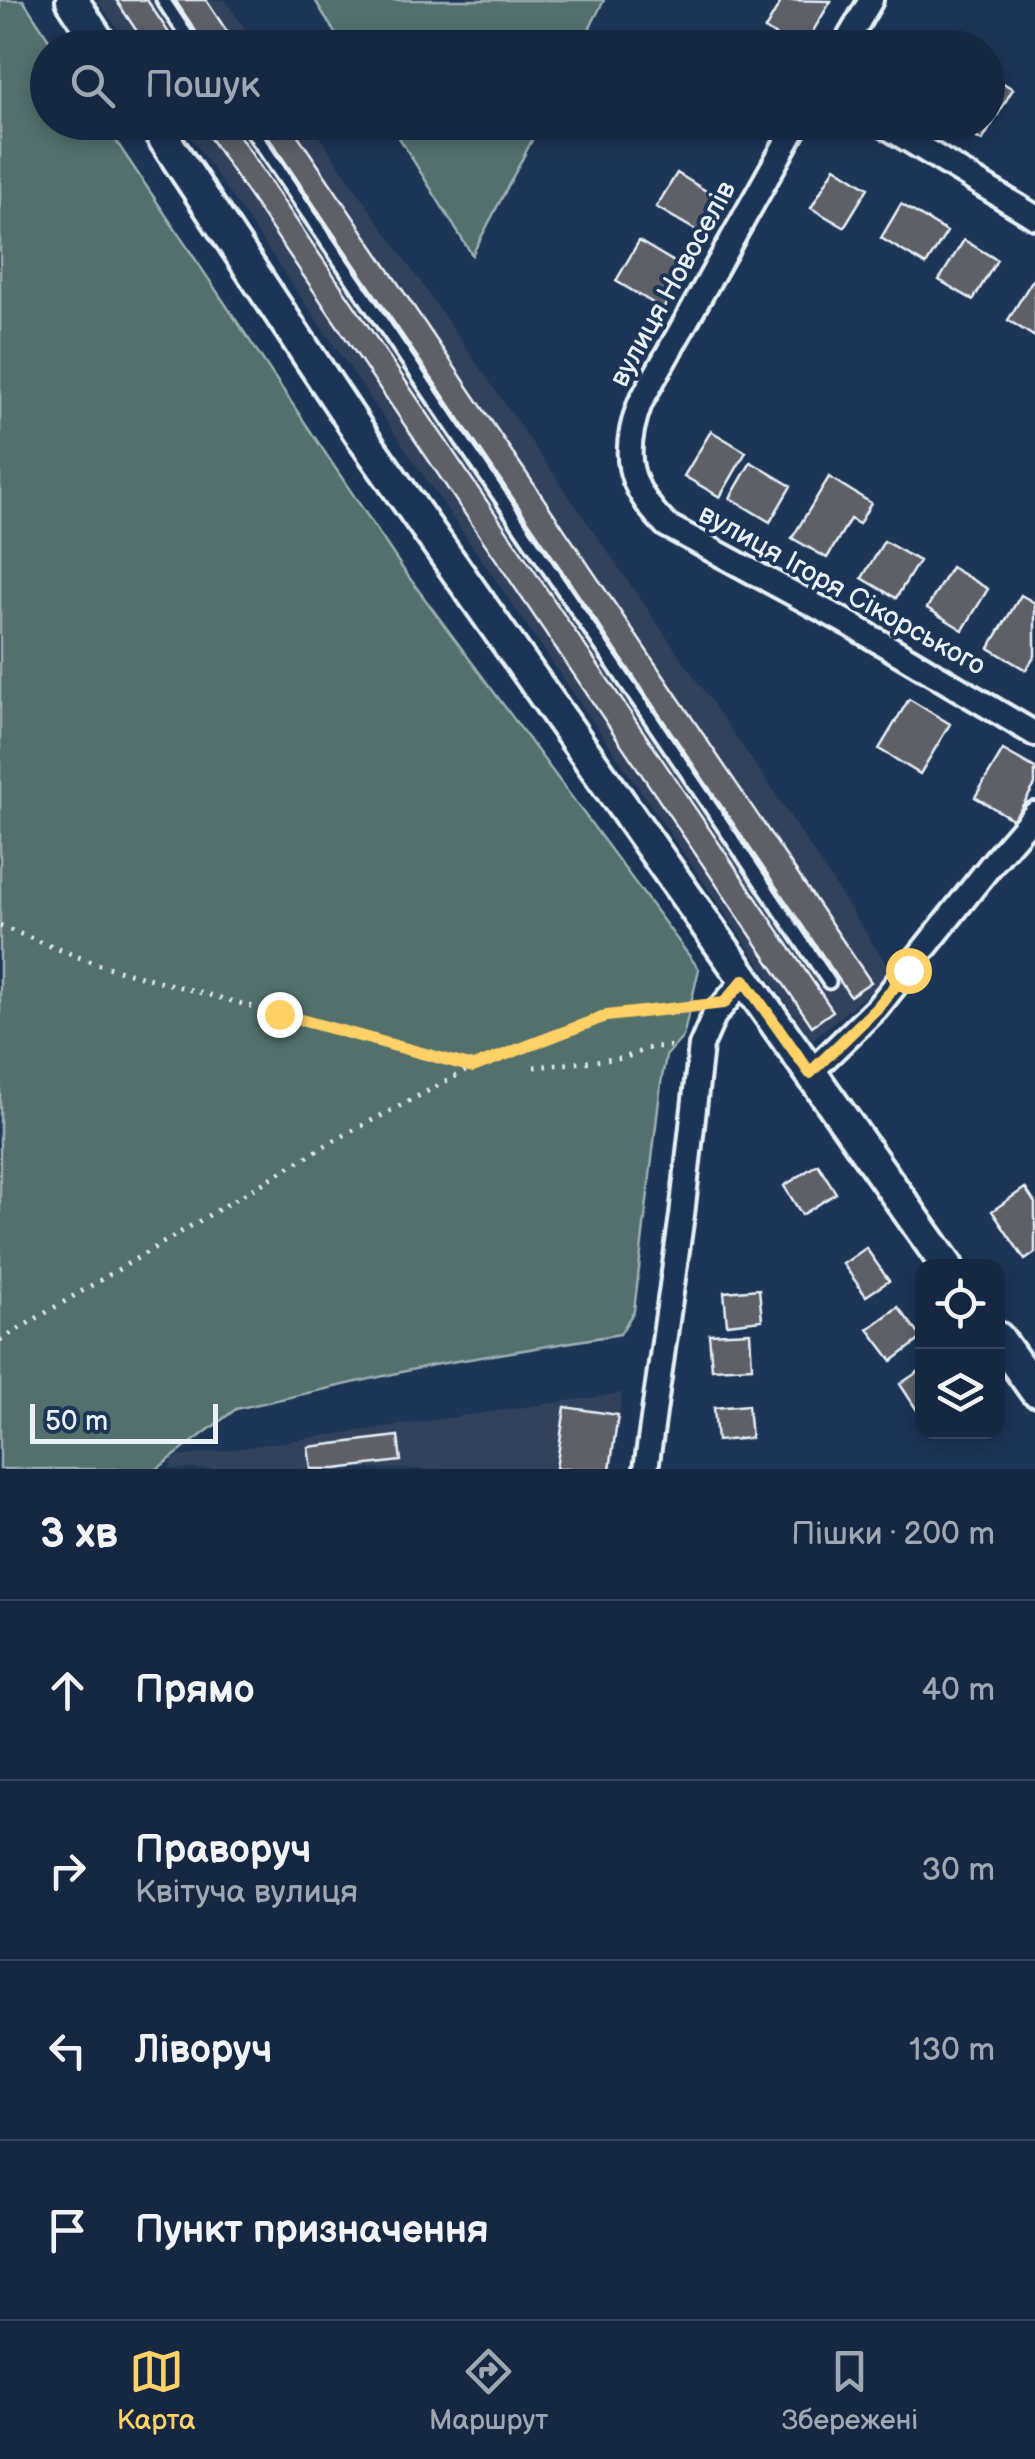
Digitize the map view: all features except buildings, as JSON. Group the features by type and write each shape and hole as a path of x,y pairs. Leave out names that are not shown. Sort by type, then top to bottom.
{"street":[{"path":"72,0 92,30"},
{"path":"853,30 871,0"},
{"path":"165,140 734,992 810,1073 941,1259"},
{"name":"вулиця Новоселів","path":"634,482 628,455 630,428 640,403 788,140"},
{"path":"909,140 1035,217"},
{"name":"вулиця Ігоря Сікорського","path":"634,482 646,506 666,525 853,626 1035,734"},
{"path":"810,1073 877,1008 1035,814"},
{"path":"646,1469 701,1046 714,1016 734,992"},
{"path":"1005,1348 1035,1390"}],"lane":[{"path":"163,0 183,30"},
{"path":"258,140 829,982"}],"path":[{"path":"0,926 96,964 473,1067"},
{"path":"0,1340 336,1140 473,1067 606,1016 734,992"},
{"path":"534,1068 624,1058 652,1047 701,1046"}],"shaded area":[{"path":"97,0 225,0 246,30 118,30"},
{"path":"193,140 322,140 775,793 892,973 812,1040"},
{"path":"622,1393 613,1469 171,1469 171,1458"}],"green space":[{"path":"0,0 23,0 43,30 30,30 30,140 115,140 405,572 699,969 683,1037 666,1056 634,1311 620,1334 433,1365 236,1409 157,1469 0,1469"},
{"path":"315,0 604,0 589,30 333,30"},
{"path":"401,140 532,140 472,255"}],"route":[{"path":"279,1014 473,1067 606,1016 724,1003 744,980 810,1073 877,1008 908,970"}]}
